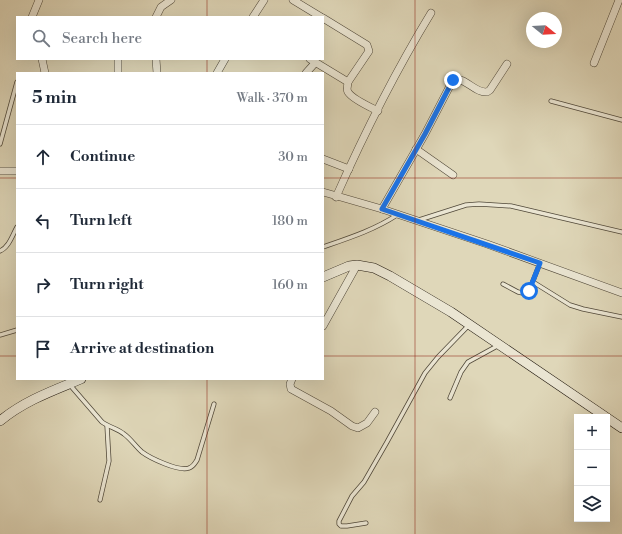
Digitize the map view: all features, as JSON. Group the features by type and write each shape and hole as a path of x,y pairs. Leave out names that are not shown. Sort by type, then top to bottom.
{"street":[{"path":"32,16 39,0"},
{"path":"156,16 161,7 171,0"},
{"path":"254,16 264,0"},
{"path":"293,0 319,16"},
{"path":"594,63 619,0"},
{"path":"336,197 348,169 403,62 431,13"},
{"path":"324,19 367,45 367,54 348,82 347,88 348,92 352,96 378,111"},
{"path":"42,60 45,72"},
{"path":"118,60 118,72"},
{"path":"156,60 157,72"},
{"path":"217,72 224,60"},
{"path":"306,72 312,61 348,82"},
{"path":"382,209 453,80 460,80 480,91 487,92 490,90 507,64"},
{"path":"416,149 453,175"},
{"path":"324,159 348,169"},
{"path":"0,171 16,171"},
{"path":"324,192 416,220 622,293"},
{"path":"324,277 349,266 357,265 374,268 390,276 432,300 500,344 622,428"},
{"path":"324,324 357,265"},
{"path":"0,421 20,406 33,399 79,380"},
{"path":"292,380 290,384 291,389 325,408 352,426 358,428 362,426 375,412"}],"lane":[{"path":"0,144 16,86"},
{"path":"551,101 622,120"},
{"path":"416,220 466,205 492,205 524,209 622,232"},
{"path":"324,247 373,229 397,214"},
{"path":"0,251 8,244 16,229"},
{"path":"502,284 518,292 526,294 529,291 540,263"},
{"path":"533,282 570,305 622,317"},
{"path":"366,523 344,526 339,524 339,521 352,496 364,482 425,373 438,357 470,325"},
{"path":"0,335 16,330"},
{"path":"450,398 461,372 468,362 500,344"},
{"path":"70,384 107,426 125,435 150,457 180,468 188,469 193,466 197,460 214,404"},
{"path":"100,500 109,461 107,426"}],"route":[{"path":"453,80 440,102 425,134 382,209 540,263 529,291"}]}
